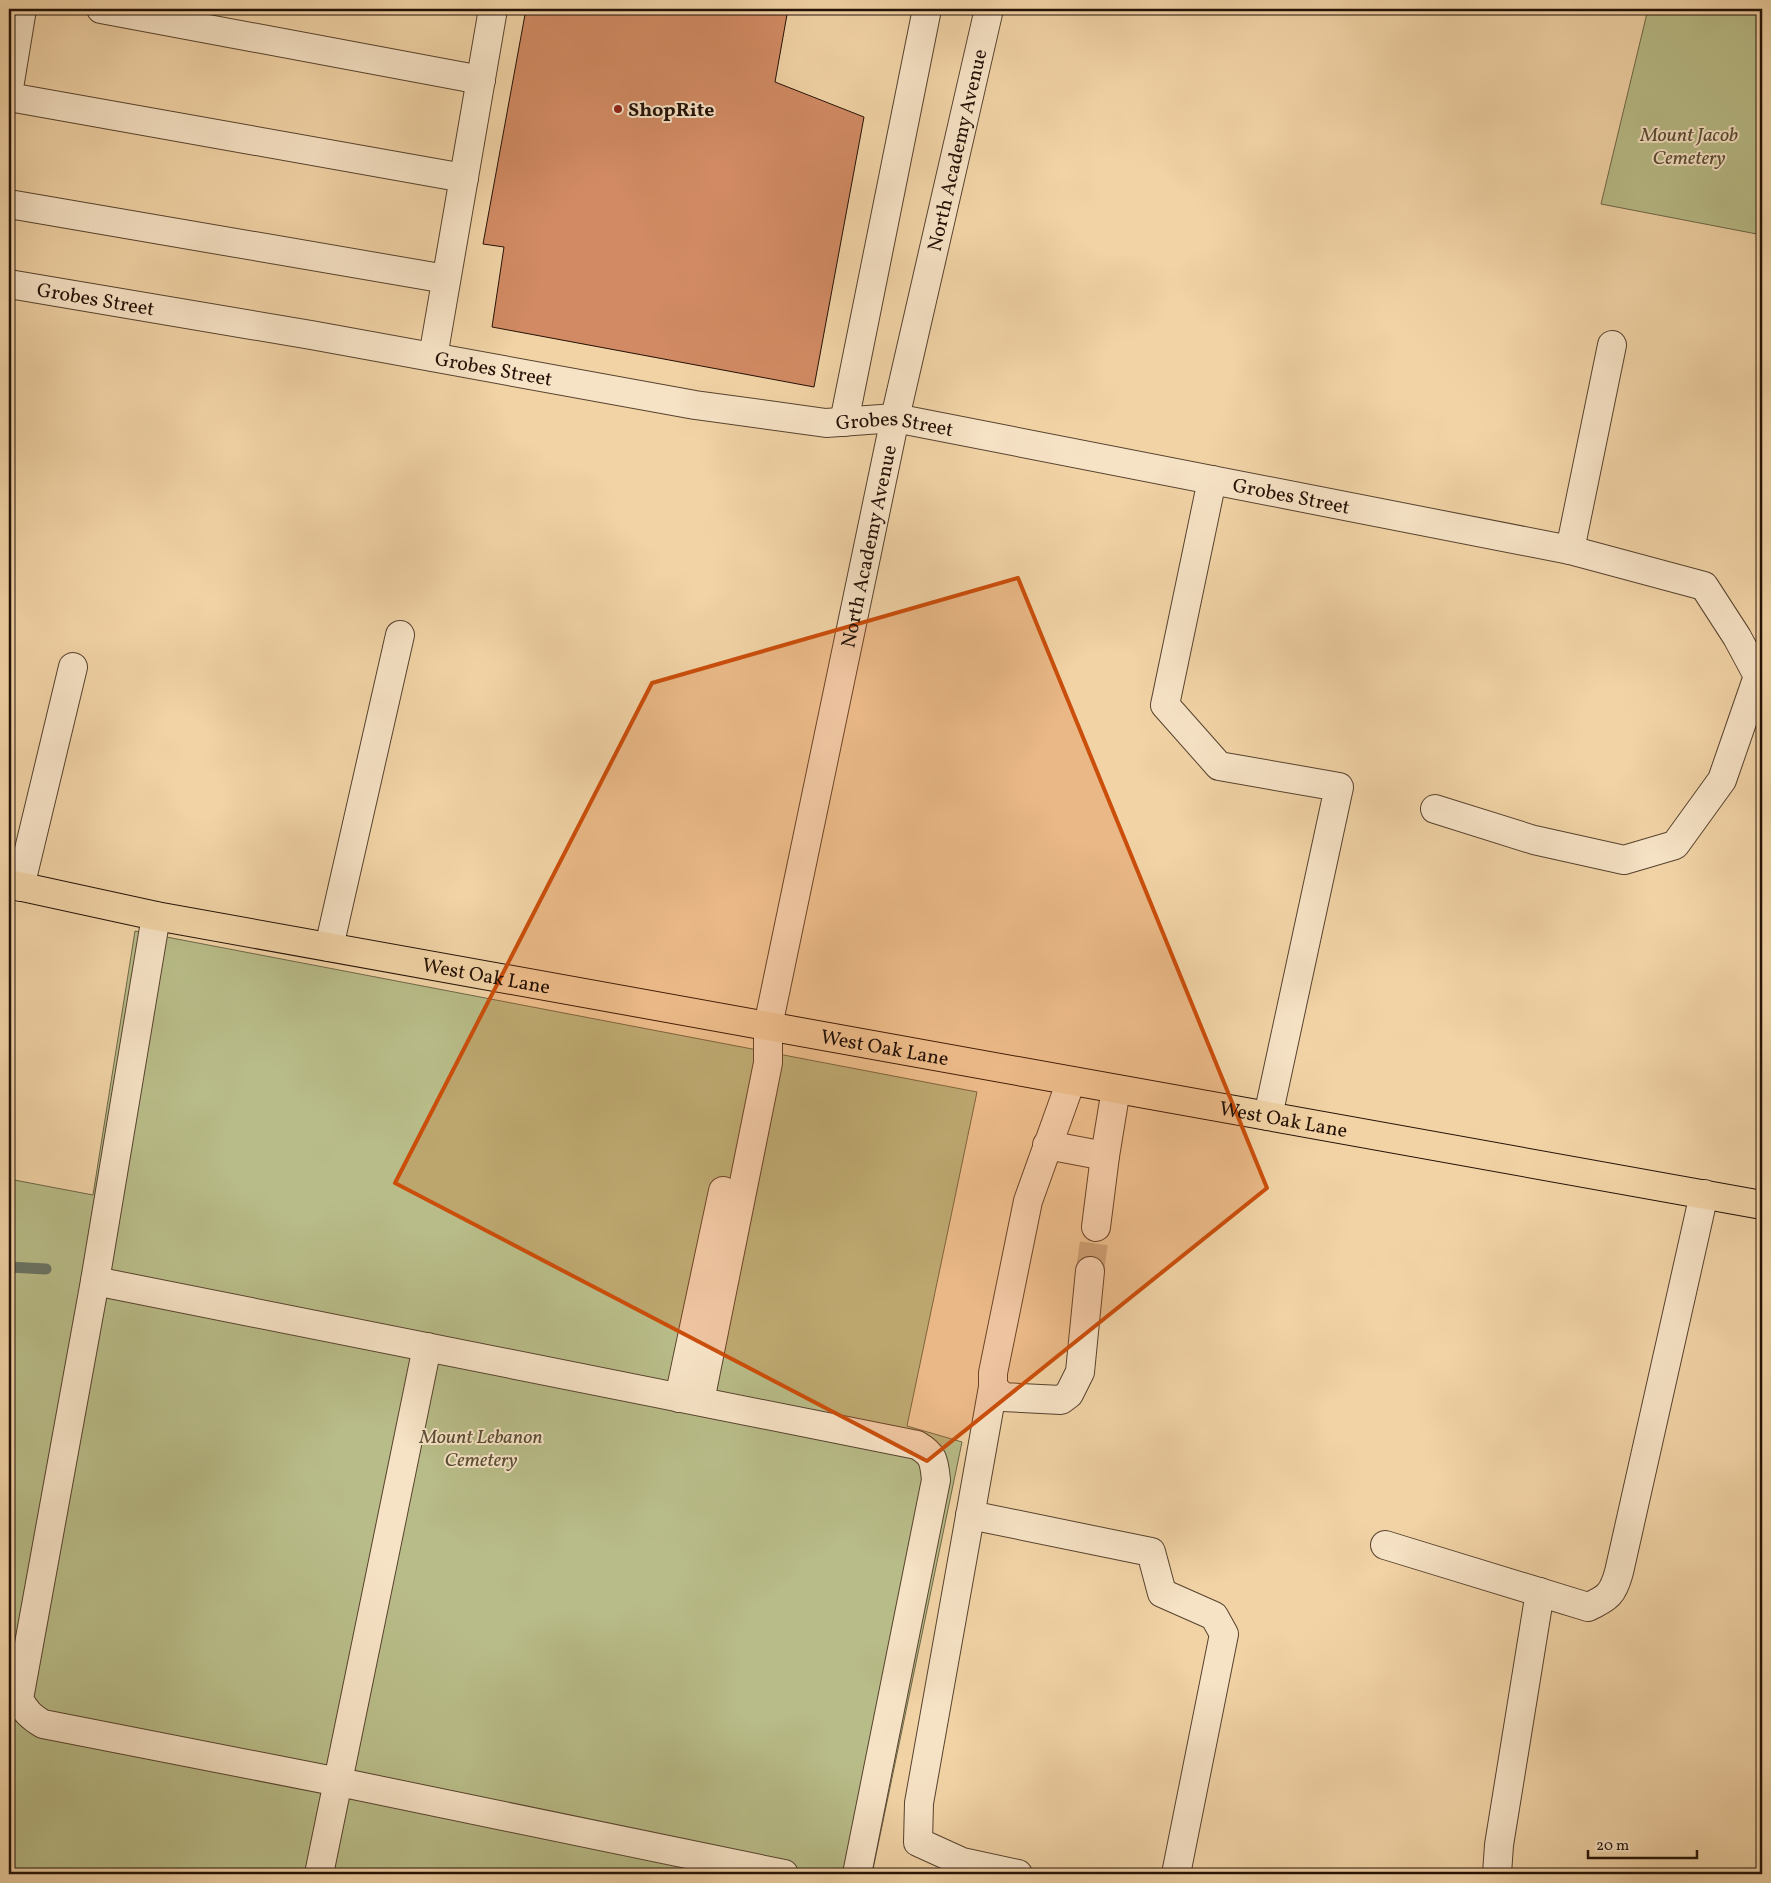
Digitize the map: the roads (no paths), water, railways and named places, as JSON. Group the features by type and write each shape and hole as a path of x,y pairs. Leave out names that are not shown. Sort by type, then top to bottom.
{"main road":[{"name":"West Oak Lane","path":"15,885 156,916 1762,1205"}],"street":[{"path":"9,88 22,9"},
{"path":"101,9 481,80"},
{"path":"433,357 493,9"},
{"path":"844,422 927,9"},
{"name":"North Academy Avenue","path":"689,1400 768,1063 768,1026 895,418 989,9"},
{"path":"9,97 464,178"},
{"path":"9,204 446,279"},
{"name":"Grobes Street","path":"9,284 433,357 695,405 826,424 895,418 1570,550 1704,586 1760,676"},
{"path":"1570,550 1612,345"},
{"path":"1212,480 1165,705 1219,766 1339,788 1268,1116"},
{"path":"329,947 400,635"},
{"path":"15,885 73,667"},
{"path":"1435,809 1534,840 1624,860 1675,845 1722,780 1760,676"},
{"path":"156,916 95,1281 19,1698 24,1708 31,1718 43,1724 339,1782 784,1874"},
{"path":"1018,1874 962,1862 918,1842 919,1802 993,1373 1028,1201 1070,1081"},
{"path":"1096,1227 1116,1089"},
{"path":"1048,1145 1105,1156"},
{"path":"1385,1545 1588,1606 1605,1599 1615,1588 1704,1194"},
{"path":"992,1387 1003,1397 1061,1400 1069,1394 1080,1372 1090,1271"},
{"path":"95,1281 917,1445 928,1452 935,1465 936,1480 857,1874"},
{"path":"319,1874 426,1347"},
{"path":"970,1515 1150,1552 1162,1593 1214,1616 1224,1634 1176,1874"},
{"path":"1497,1874 1499,1845 1540,1592"}],"waterway":[{"path":"9,1267 46,1269"}],"tunnel":[{"path":"1090,1271 1096,1227"}],"place":[{"name":"ShopRite","path":"618,109"}],"park label":[{"name":"Mount Jacob Cemetery","path":"1689,146"},
{"name":"Mount Lebanon Cemetery","path":"481,1448"}]}
